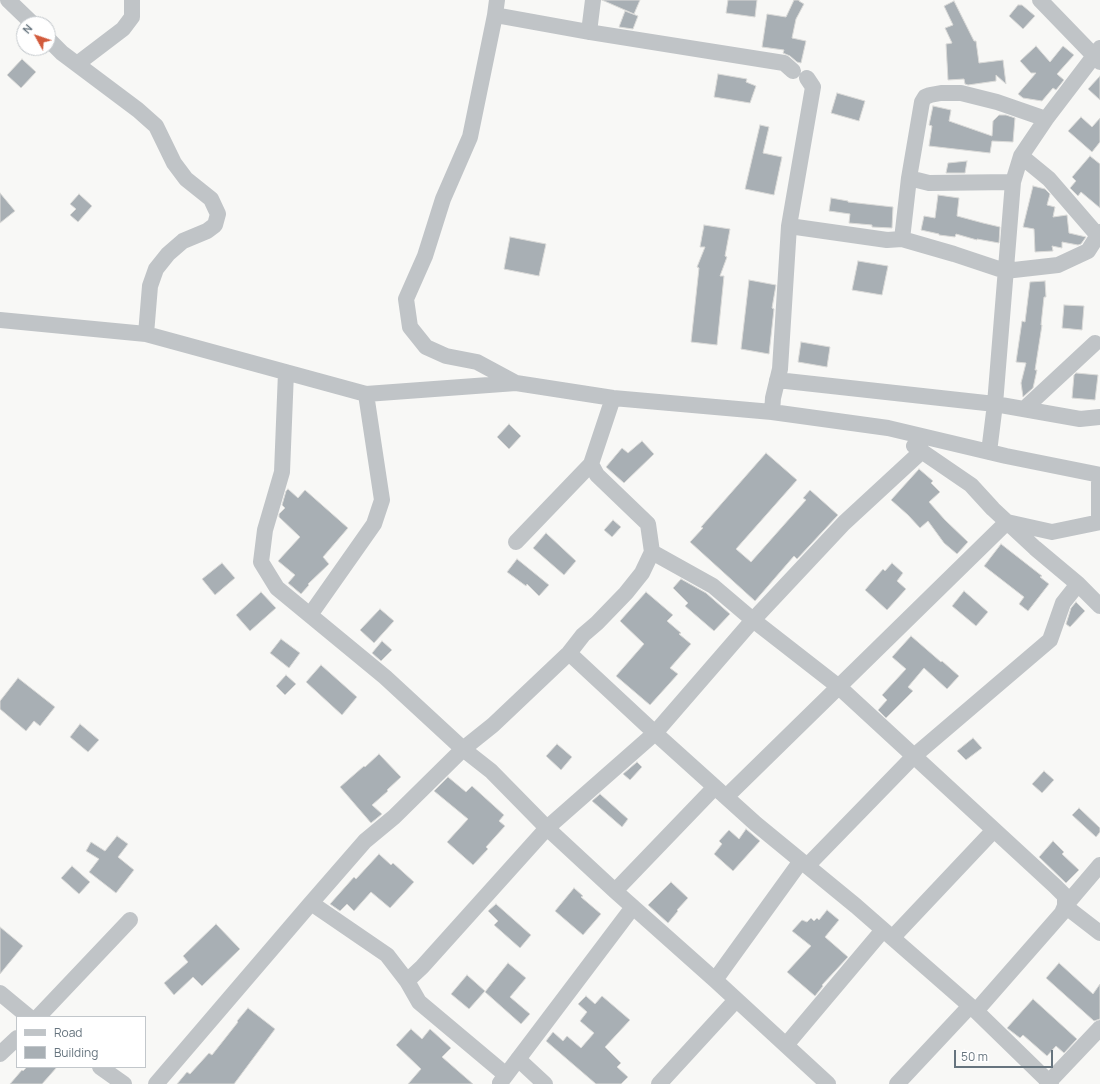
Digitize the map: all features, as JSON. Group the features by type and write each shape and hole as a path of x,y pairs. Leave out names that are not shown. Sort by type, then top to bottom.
{"street":[{"path":"8,0 25,16"},
{"path":"77,64 123,29 132,17 132,0"},
{"path":"589,32 593,0"},
{"path":"989,452 995,404 1013,182 1022,156 1046,119 1098,55 1040,0"},
{"path":"516,383 477,362 446,356 426,347 410,327 406,299 425,256 443,199 470,137 496,7 589,32 784,63 800,74 814,87 789,226 780,369 772,412"},
{"path":"56,47 138,110 156,126 174,163 186,179 211,199 218,214 215,225 207,231 183,241 168,254 156,269 150,286 146,334"},
{"path":"902,239 909,178 922,102 925,97 930,94 961,93 997,102 1046,119"},
{"path":"789,226 887,240 902,239 1005,271 1058,265 1088,251 1099,235 1049,179 1022,156"},
{"path":"909,178 929,183 1013,182"},
{"path":"0,320 146,334 366,394 516,383 613,398 772,412 888,428 989,452 1100,475 1100,522 1052,532 1007,522"},
{"path":"1024,409 1094,343"},
{"path":"286,372 282,472 265,530 261,562 277,588 385,677 463,749 491,770 547,828 615,892 786,1045 822,1082"},
{"path":"777,380 995,404 1080,419 1100,417"},
{"path":"310,615 374,524 382,500 366,394"},
{"path":"516,542 592,464 613,398"},
{"path":"888,428 971,485 993,509 1035,548 1078,584 1100,606"},
{"path":"407,981 422,967 547,828 655,733 753,620 844,523 922,451"},
{"path":"156,1084 365,841 394,818 463,749 493,725 569,653 583,635 626,594 642,573 652,552 648,524 597,475 592,464"},
{"path":"615,892 721,792 839,687 1007,522"},
{"path":"652,552 712,586 839,687 1055,886 1064,896 1065,906 1100,933"},
{"path":"715,980 804,864 914,756 1050,640 1063,603 1078,584"},
{"path":"569,653 721,792 804,864 856,906 973,1009 1049,1083 1100,1028"},
{"path":"786,1045 888,934 994,830"},
{"path":"897,1084 973,1009 1062,913 1065,906 1100,865"},
{"path":"311,903 387,955 407,981 419,1002 502,1079 633,907"},
{"path":"39,1016 130,920"},
{"path":"0,993 28,1016"},
{"path":"659,1084 736,1000"},
{"path":"0,1054 16,1039"},
{"path":"518,1059 545,1084"},
{"path":"101,1068 124,1084"}],"building":[{"path":"602,0 640,0 634,14"},
{"path":"728,0 757,0 755,17 726,13"},
{"path":"794,0 799,0 804,4 796,19 792,38 806,41 801,63 783,53 784,50 762,47 767,14 786,17"},
{"path":"954,1 974,41 976,41 979,63 1003,60 1006,84 996,75 996,81 968,85 965,84 964,79 948,80 946,44 952,43 945,28 953,25 944,6"},
{"path":"1018,5 1022,5 1035,16 1023,29 1009,16"},
{"path":"625,11 638,16 633,29 619,27"},
{"path":"1036,46 1050,62 1063,46 1074,55 1057,74 1064,80 1056,90 1053,88 1042,101 1023,98 1018,94 1036,73 1031,73 1020,61"},
{"path":"22,59 36,72 21,88 7,75"},
{"path":"718,74 747,79 746,82 756,86 750,103 714,97"},
{"path":"1100,76 1100,100 1088,89"},
{"path":"837,93 865,101 859,121 831,113"},
{"path":"933,106 951,110 949,121 992,136 993,121 999,115 1006,115 1015,118 1013,142 992,141 990,153 929,146 932,126 929,125"},
{"path":"1081,117 1092,127 1100,118 1100,142 1092,152 1068,131"},
{"path":"760,125 769,127 763,153 782,157 774,195 745,189"},
{"path":"1090,156 1100,164 1100,208 1081,192 1078,196 1070,188 1076,181 1072,177"},
{"path":"967,161 965,173 946,173 948,163"},
{"path":"1033,186 1045,189 1050,194 1047,205 1055,207 1053,217 1067,215 1069,233 1086,237 1081,244 1078,245 1062,242 1062,248 1052,246 1053,251 1035,252 1034,229 1023,227"},
{"path":"0,193 15,211 0,223"},
{"path":"79,194 92,206 78,222 70,215 76,209 70,204"},
{"path":"938,195 959,198 957,216 1000,227 999,243 977,240 956,234 955,237 939,235 921,230 924,216 935,218"},
{"path":"831,198 848,202 893,207 892,228 872,227 872,225 849,223 850,214 829,211"},
{"path":"704,225 730,229 725,256 727,257 720,276 724,276 717,345 691,342 699,268 697,267 705,247 700,247"},
{"path":"510,237 546,244 539,276 504,269"},
{"path":"858,261 888,266 882,295 852,290"},
{"path":"749,280 776,285 772,308 774,309 769,354 741,349"},
{"path":"1045,281 1046,297 1044,297 1042,325 1035,370 1037,370 1033,388 1023,397 1021,383 1026,363 1016,362 1022,321 1025,322 1030,282"},
{"path":"1064,305 1084,306 1082,330 1062,328"},
{"path":"801,342 830,347 827,367 798,362"},
{"path":"1076,373 1098,375 1095,400 1072,398 1074,375"},
{"path":"509,424 521,436 509,449 497,437"},
{"path":"642,441 654,454 624,483 606,467 622,448 628,453"},
{"path":"766,453 797,480 736,549 751,562 806,500 803,498 810,490 838,515 797,559 794,556 755,601 690,542 703,528 701,527"},
{"path":"919,469 933,481 931,483 940,492 929,502 968,542 957,554 944,543 928,521 920,528 891,500"},
{"path":"288,489 298,498 305,490 348,528 323,557 329,564 308,584 309,585 301,594 288,583 295,575 278,561 300,537 279,517 279,514 285,508 282,505"},
{"path":"613,520 621,527 612,537 604,530"},
{"path":"546,533 576,561 564,575 533,548"},
{"path":"1001,544 1042,576 1040,577 1049,584 1028,611 1019,604 1024,597 984,566"},
{"path":"517,559 549,585 539,596 527,584 526,586 507,572"},
{"path":"222,563 235,578 215,595 202,579"},
{"path":"892,563 903,573 897,581 906,589 887,610 865,590 883,569 885,571"},
{"path":"681,579 706,593 730,614 714,631 685,606 688,603 673,588"},
{"path":"964,591 988,612 976,626 952,606"},
{"path":"261,592 276,608 250,631 236,615"},
{"path":"646,592 673,615 667,621 691,644 670,668 678,674 650,705 616,676 644,644 620,621"},
{"path":"1076,602 1085,611 1070,627 1066,624 1071,608"},
{"path":"380,609 394,621 374,643 360,630"},
{"path":"911,636 959,676 947,689 924,668 908,687 913,691 886,718 878,710 887,700 882,695 906,669 892,657"},
{"path":"281,639 300,653 289,668 270,653"},
{"path":"382,641 392,650 381,661 372,653"},
{"path":"321,665 357,697 342,715 306,682"},
{"path":"286,675 296,684 285,695 276,686"},
{"path":"18,678 55,707 40,726 34,721 26,731 0,709 0,701"},
{"path":"80,724 99,740 88,752 70,737"},
{"path":"973,738 982,748 966,760 957,751"},
{"path":"557,744 572,757 561,770 546,756"},
{"path":"379,754 401,777 372,805 382,814 371,823 340,787"},
{"path":"637,762 642,767 630,780 623,774"},
{"path":"1044,771 1054,780 1042,793 1032,784"},
{"path":"448,777 466,792 472,786 504,815 499,821 505,826 486,847 488,849 473,865 447,842 468,819 434,791"},
{"path":"600,794 628,819 622,827 592,801"},
{"path":"1079,808 1100,828 1100,832 1096,837 1072,815"},
{"path":"746,829 760,841 733,871 714,854 722,844 719,841 729,830 739,839"},
{"path":"117,836 128,844 118,857 134,870 116,893 89,872 99,859 86,851 91,842 105,851"},
{"path":"1053,841 1064,852 1062,854 1079,870 1066,883 1039,857"},
{"path":"379,854 391,865 393,863 414,882 390,908 371,892 354,911 347,904 340,911 330,904 354,877 356,879"},
{"path":"72,866 90,882 79,894 61,878"},
{"path":"671,882 688,898 668,923 648,905"},
{"path":"574,888 583,896 581,897 601,914 583,935 555,911"},
{"path":"496,904 531,935 520,948 494,925 498,921 488,911"},
{"path":"827,910 839,920 825,937 848,957 822,985 823,986 815,996 787,972 811,946 792,931 802,920 807,922 811,918 814,921 817,918 819,920"},
{"path":"216,924 240,949 202,986 193,977 174,995 164,983 188,962 183,956"},
{"path":"0,927 23,946 0,974"},
{"path":"508,963 526,978 510,997 530,1014 521,1024 485,992"},
{"path":"1059,963 1093,994 1100,984 1100,1019 1094,1021 1046,978"},
{"path":"467,975 485,991 469,1009 451,994"},
{"path":"586,996 595,1004 602,996 630,1020 605,1047 621,1063 617,1067 628,1077 621,1084 596,1084 546,1041 553,1032 563,1041 567,1036 581,1048 594,1033 580,1021 587,1012 578,1004"},
{"path":"1033,999 1077,1039 1064,1053 1056,1046 1047,1056 1023,1035 1020,1038 1007,1028"},
{"path":"248,1008 275,1029 234,1084 177,1084 187,1072 190,1074 209,1053 212,1055"},
{"path":"411,1029 422,1039 430,1029 451,1048 442,1057 473,1084 408,1084 421,1069 396,1045"},
{"path":"26,1068 56,1068 42,1084 10,1084 22,1070 23,1071"}]}
